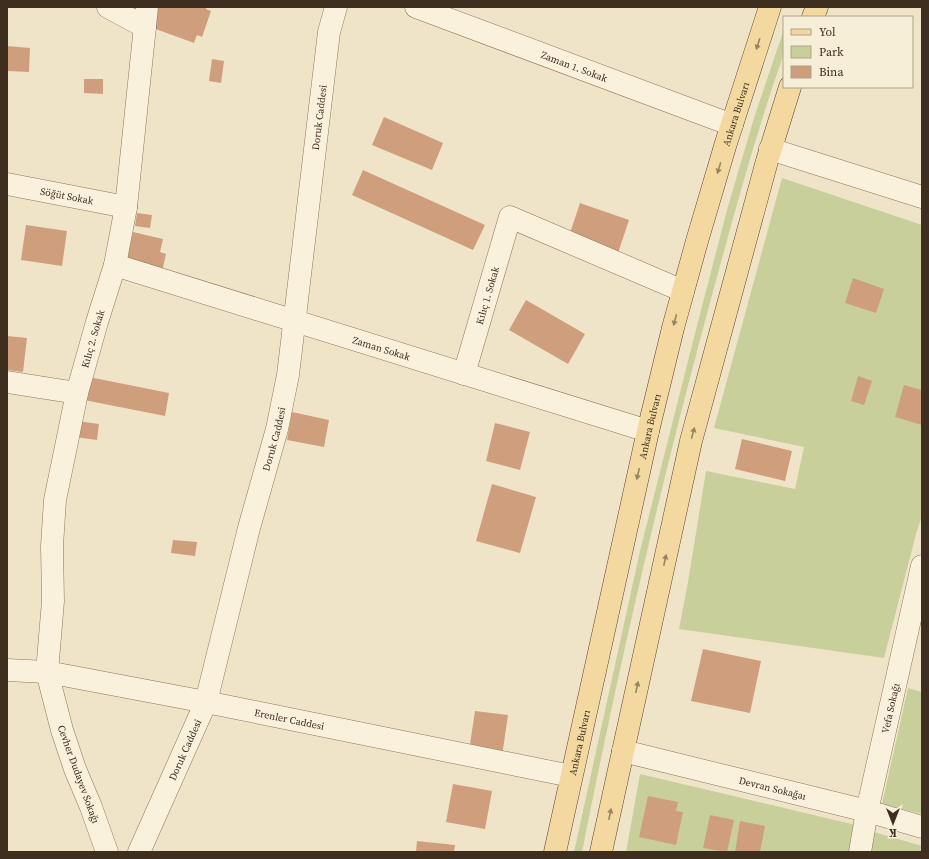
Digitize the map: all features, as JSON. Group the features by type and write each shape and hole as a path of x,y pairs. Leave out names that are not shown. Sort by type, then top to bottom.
{"main road":[{"name":"Ankara Bulvarı","path":"555,852 648,431 683,291 732,126 770,7"},
{"path":"601,852 691,441 770,149 790,88"}],"street":[{"path":"108,7 146,17"},
{"name":"Doruk Caddesi","path":"139,852 206,702 249,528 277,430 288,374 329,32 336,7"},
{"name":"Zaman 1. Sokak","path":"416,7 732,126"},
{"name":"Kılıç 2. Sokak","path":"47,672 53,601 52,546 55,500 77,393 115,265 126,207 146,17"},
{"path":"770,149 921,196"},
{"name":"Söğüt Sokak","path":"7,184 126,207"},
{"name":"Kılıç 1. Sokak","path":"464,374 510,217 683,291"},
{"name":"Zaman Sokak","path":"115,265 648,431"},
{"path":"7,382 77,393"},
{"name":"Vefa Sokağı","path":"860,852 866,812 922,566"},
{"name":"Erenler Caddesi","path":"7,670 47,672 206,702 571,776"},
{"name":"Cevher Dudayev Sokağı","path":"47,672 62,730 75,769 91,807 107,852"},
{"name":"Devran Sokağaı","path":"623,751 922,827"}],"green space":[{"path":"783,32 783,56 739,196 667,467 622,659 582,852 574,852 640,551 727,210 754,118"},
{"path":"782,178 922,225 922,516 884,658 679,629 706,471 795,489 804,447 714,428"},
{"path":"908,688 922,692 922,814 882,804"},
{"path":"640,774 856,825 851,852 626,852"},
{"path":"874,832 922,846 922,852 871,852"}],"building":[{"path":"154,7 207,7 206,9 211,11 202,37 197,35 194,43 153,28"},
{"path":"7,46 30,48 29,72 7,71"},
{"path":"212,59 224,61 221,83 209,81"},
{"path":"84,79 103,79 103,94 84,93"},
{"path":"384,117 443,143 432,170 372,145"},
{"path":"363,170 485,225 473,250 352,195"},
{"path":"580,203 629,220 618,253 569,236"},
{"path":"137,213 152,215 150,228 135,226"},
{"path":"26,225 67,231 62,266 21,260"},
{"path":"133,232 163,239 160,252 166,254 162,272 126,263"},
{"path":"853,278 884,289 876,313 845,303"},
{"path":"526,300 585,334 568,364 509,330"},
{"path":"7,336 27,338 23,372 7,370"},
{"path":"84,376 169,393 165,416 79,399"},
{"path":"858,376 872,381 864,405 851,401"},
{"path":"904,385 922,390 922,425 895,417"},
{"path":"292,412 329,420 324,447 287,440"},
{"path":"77,421 99,424 97,440 75,437"},
{"path":"495,423 530,432 520,470 486,461"},
{"path":"742,439 792,451 785,481 735,469"},
{"path":"492,484 536,497 520,553 476,541"},
{"path":"173,540 197,542 195,556 171,553"},
{"path":"703,649 761,661 750,713 691,701"},
{"path":"475,711 508,715 502,756 469,751"},
{"path":"453,784 492,791 485,829 446,822"},
{"path":"648,796 678,802 676,811 683,812 676,845 639,837"},
{"path":"710,815 734,820 727,852 703,848"},
{"path":"740,821 765,826 760,852 735,852"},
{"path":"417,841 455,845 454,852 416,852"}]}
